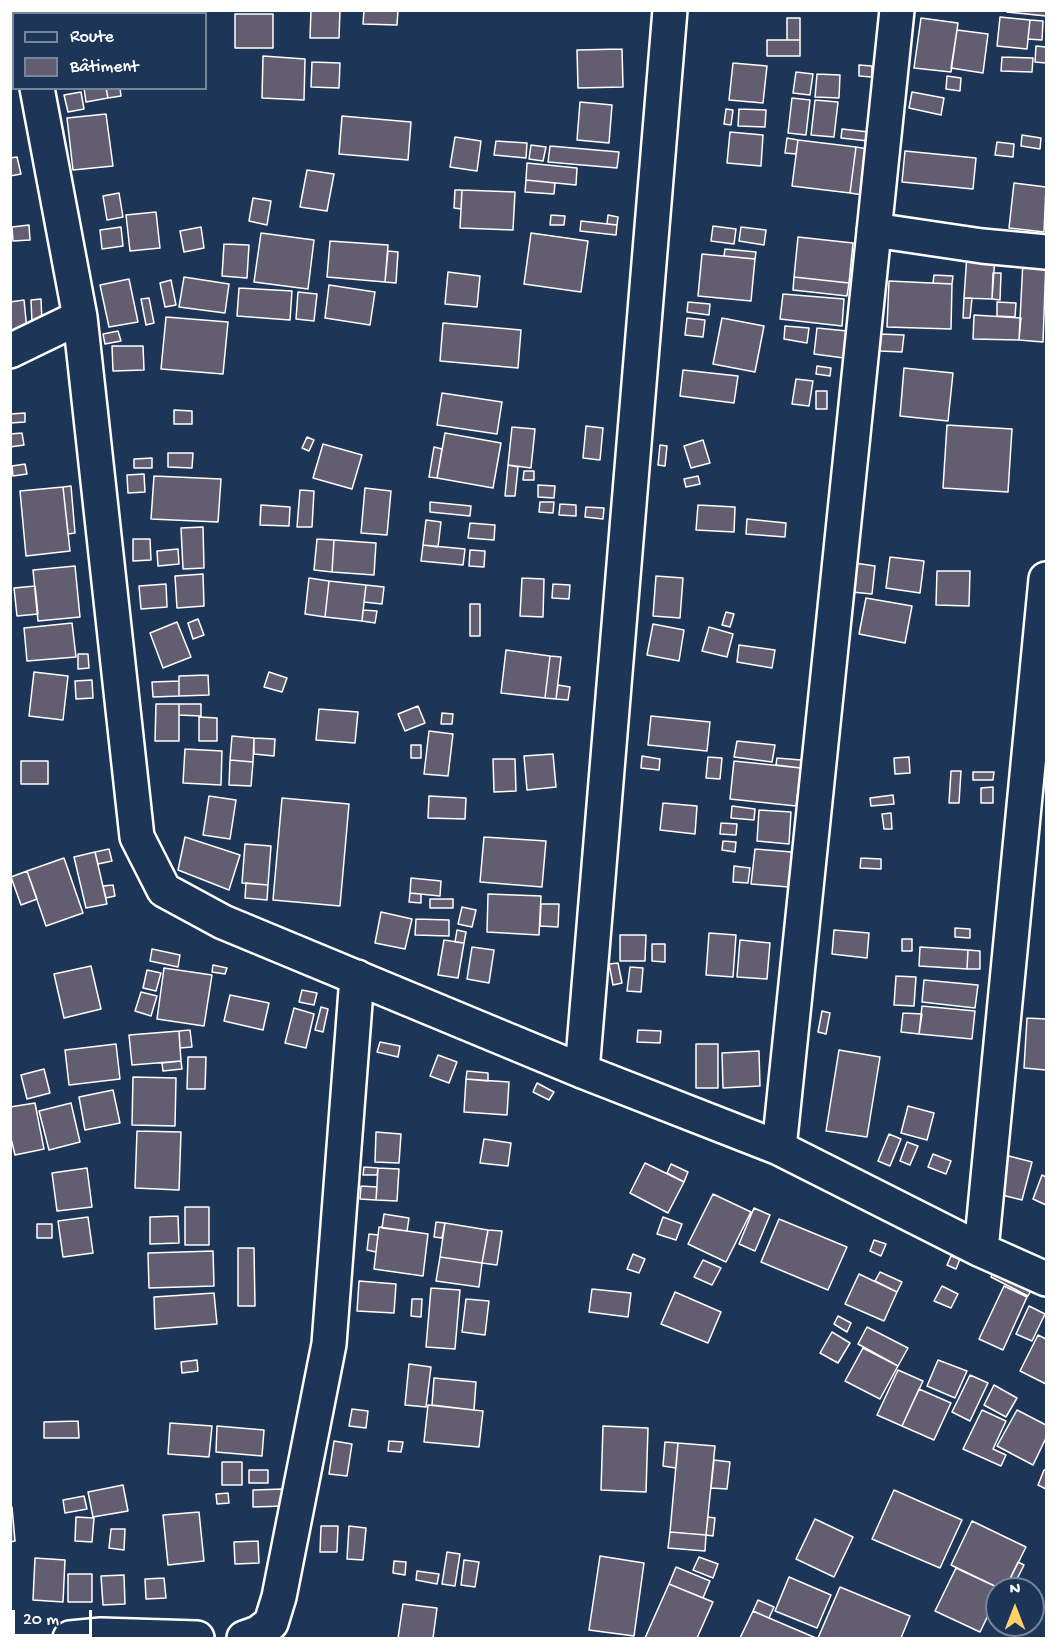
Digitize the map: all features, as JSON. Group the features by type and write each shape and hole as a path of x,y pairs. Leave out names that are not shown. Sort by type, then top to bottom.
{"street":[{"path":"582,1071 670,10"},
{"path":"779,1148 897,10"},
{"path":"37,90 80,317 137,837 164,890 223,922 582,1071 779,1148 981,1250 1047,1279"},
{"path":"874,230 982,246 1047,252"},
{"path":"10,351 80,317"},
{"path":"981,1250 1040,725 1047,579"},
{"path":"244,1638 258,1633 272,1623 329,1344 357,977"},
{"path":"70,1638 101,1635 197,1638"}],"building":[{"path":"311,10 340,10 339,38 310,38"},
{"path":"364,10 398,10 397,25 363,24"},
{"path":"1007,10 1046,10 1046,16 1007,12"},
{"path":"235,14 273,14 273,48 235,48"},
{"path":"1000,17 1030,20 1027,49 997,46"},
{"path":"787,18 800,18 800,40 787,40"},
{"path":"921,18 958,23 951,72 914,68"},
{"path":"1030,20 1043,21 1042,40 1028,39"},
{"path":"957,30 988,34 983,73 951,68"},
{"path":"767,40 800,40 800,56 767,56"},
{"path":"1036,46 1046,47 1046,63 1035,62"},
{"path":"622,49 623,87 578,88 577,50"},
{"path":"263,56 305,59 304,100 262,98"},
{"path":"1002,57 1033,58 1032,72 1001,71"},
{"path":"312,62 340,63 339,88 311,87"},
{"path":"733,63 767,66 763,103 729,100"},
{"path":"859,65 872,66 872,77 859,76"},
{"path":"796,72 813,74 810,95 793,93"},
{"path":"817,74 840,75 839,98 815,97"},
{"path":"947,76 961,78 960,91 946,89"},
{"path":"84,90 106,90 108,98 86,102"},
{"path":"106,90 120,90 121,96 108,98"},
{"path":"81,92 84,109 68,112 64,95"},
{"path":"912,92 944,98 941,115 909,108"},
{"path":"792,98 810,100 806,135 788,133"},
{"path":"815,100 838,102 834,137 811,135"},
{"path":"580,102 612,105 609,143 577,140"},
{"path":"726,109 733,110 731,125 724,124"},
{"path":"739,109 766,110 765,127 738,126"},
{"path":"106,114 113,166 73,170 67,118"},
{"path":"342,116 411,122 408,160 339,154"},
{"path":"842,129 869,132 868,141 841,138"},
{"path":"730,132 763,135 761,166 727,163"},
{"path":"1022,135 1041,138 1040,149 1021,146"},
{"path":"455,137 481,141 477,171 450,167"},
{"path":"787,138 798,140 796,154 785,153"},
{"path":"798,140 856,147 850,193 792,186"},
{"path":"496,141 527,143 526,158 494,155"},
{"path":"997,142 1014,144 1013,157 995,155"},
{"path":"531,145 546,147 543,161 529,159"},
{"path":"550,146 619,152 617,168 548,162"},
{"path":"856,147 868,149 863,195 850,193"},
{"path":"905,151 976,158 973,189 902,182"},
{"path":"17,157 21,174 10,176 10,158"},
{"path":"527,163 577,168 576,185 526,180"},
{"path":"307,170 334,174 327,211 300,207"},
{"path":"526,180 555,183 554,194 525,192"},
{"path":"1014,183 1046,187 1044,232 1009,228"},
{"path":"455,190 462,190 461,209 454,208"},
{"path":"462,190 515,192 513,230 460,228"},
{"path":"119,193 123,217 107,220 103,196"},
{"path":"253,198 271,201 267,225 249,221"},
{"path":"156,212 160,248 130,251 126,215"},
{"path":"551,215 565,216 564,225 550,225"},
{"path":"608,215 618,217 617,225 607,224"},
{"path":"581,221 617,225 616,235 580,231"},
{"path":"29,225 30,240 13,241 12,227"},
{"path":"713,226 736,229 734,244 711,241"},
{"path":"121,227 123,246 102,249 100,230"},
{"path":"201,227 204,248 184,252 180,231"},
{"path":"741,227 766,230 764,245 739,241"},
{"path":"261,233 314,240 308,289 254,282"},
{"path":"531,233 588,241 581,292 524,284"},
{"path":"798,237 853,243 849,283 794,277"},
{"path":"330,241 388,245 385,282 327,277"},
{"path":"224,244 249,245 247,278 222,276"},
{"path":"725,249 756,252 755,259 724,256"},
{"path":"388,251 398,252 396,283 385,282"},
{"path":"702,254 755,259 751,301 698,296"},
{"path":"967,254 995,256 992,299 964,298"},
{"path":"1023,260 1046,260 1043,342 1019,340"},
{"path":"448,272 480,276 477,307 445,304"},
{"path":"993,273 1001,273 1000,300 992,299"},
{"path":"934,275 953,276 952,284 933,283"},
{"path":"184,277 229,284 225,313 179,307"},
{"path":"794,277 849,283 847,296 793,290"},
{"path":"129,279 138,322 109,327 100,285"},
{"path":"171,280 176,305 165,307 160,283"},
{"path":"889,281 952,284 951,329 887,327"},
{"path":"329,285 375,292 370,325 325,318"},
{"path":"239,288 292,291 290,320 237,316"},
{"path":"298,292 317,294 314,321 296,319"},
{"path":"783,294 844,299 842,326 780,319"},
{"path":"149,298 154,323 146,325 141,299"},
{"path":"964,298 972,298 970,318 963,318"},
{"path":"41,299 42,322 32,323 31,300"},
{"path":"24,300 27,330 10,331 10,302"},
{"path":"688,302 710,304 709,315 687,312"},
{"path":"997,302 1016,303 1015,317 997,316"},
{"path":"974,315 1021,318 1019,340 973,339"},
{"path":"166,317 228,322 223,374 161,369"},
{"path":"687,318 705,320 703,337 685,335"},
{"path":"722,318 764,326 755,372 713,364"},
{"path":"443,323 521,330 518,368 440,361"},
{"path":"785,326 809,328 807,343 784,339"},
{"path":"817,328 847,331 844,358 814,354"},
{"path":"118,331 121,341 105,344 103,334"},
{"path":"881,334 904,335 902,352 880,351"},
{"path":"112,346 143,346 144,370 113,371"},
{"path":"817,366 831,368 830,376 816,374"},
{"path":"904,368 953,373 948,421 900,416"},
{"path":"683,370 738,376 734,403 680,396"},
{"path":"796,379 813,381 809,406 792,404"},
{"path":"816,391 827,391 827,409 816,409"},
{"path":"442,393 502,402 497,434 437,425"},
{"path":"174,410 192,411 192,424 174,424"},
{"path":"25,413 25,422 10,423 10,414"},
{"path":"947,425 1012,429 1008,492 943,488"},
{"path":"586,426 603,428 600,460 583,458"},
{"path":"512,427 535,429 531,468 508,465"},
{"path":"22,433 24,445 10,447 10,434"},
{"path":"445,433 501,443 493,488 437,478"},
{"path":"307,437 314,440 309,451 302,448"},
{"path":"703,440 710,463 691,468 684,446"},
{"path":"323,444 362,455 352,489 313,478"},
{"path":"660,445 667,446 665,466 658,465"},
{"path":"434,447 442,449 437,478 429,477"},
{"path":"168,453 193,453 192,468 168,467"},
{"path":"152,458 152,468 134,468 134,459"},
{"path":"25,464 27,474 13,476 12,466"},
{"path":"508,465 518,467 515,496 505,496"},
{"path":"524,471 534,471 534,480 523,480"},
{"path":"144,474 145,492 128,493 127,475"},
{"path":"154,476 221,479 218,522 151,519"},
{"path":"698,476 700,484 686,487 684,479"},
{"path":"538,485 555,486 554,498 538,497"},
{"path":"71,486 75,533 68,534 63,487"},
{"path":"63,487 70,551 26,556 20,491"},
{"path":"365,488 391,491 387,535 361,533"},
{"path":"300,490 314,491 312,527 297,527"},
{"path":"430,502 471,506 470,516 430,512"},
{"path":"540,502 554,502 553,513 539,512"},
{"path":"560,504 576,505 576,516 559,515"},
{"path":"261,505 290,507 289,526 260,525"},
{"path":"698,505 735,507 734,532 696,530"},
{"path":"586,507 604,508 603,519 585,517"},
{"path":"747,519 786,523 785,537 746,534"},
{"path":"426,520 441,522 438,547 423,545"},
{"path":"470,523 495,525 494,540 468,538"},
{"path":"203,527 204,568 183,569 181,528"},
{"path":"133,539 150,539 151,560 133,561"},
{"path":"317,539 334,540 332,572 314,570"},
{"path":"334,540 376,543 374,575 332,572"},
{"path":"423,545 465,549 463,565 421,561"},
{"path":"178,549 179,564 158,566 157,551"},
{"path":"470,550 485,551 484,567 469,566"},
{"path":"890,557 924,561 920,593 886,588"},
{"path":"855,563 875,566 872,594 852,592"},
{"path":"75,566 80,617 38,621 33,570"},
{"path":"937,571 970,571 969,606 936,605"},
{"path":"203,574 204,606 177,608 175,576"},
{"path":"656,576 683,578 680,618 653,616"},
{"path":"309,578 329,581 325,617 305,614"},
{"path":"522,578 544,579 543,617 520,616"},
{"path":"329,581 366,585 362,621 325,617"},
{"path":"166,584 167,607 141,609 139,586"},
{"path":"553,584 570,585 569,599 552,598"},
{"path":"366,585 384,587 382,604 364,602"},
{"path":"35,586 38,614 17,616 14,588"},
{"path":"866,598 912,606 905,643 859,634"},
{"path":"470,604 480,604 480,636 470,636"},
{"path":"363,610 377,611 375,623 362,621"},
{"path":"726,612 734,614 730,627 722,625"},
{"path":"198,619 204,635 193,639 188,623"},
{"path":"177,622 191,657 163,668 150,633"},
{"path":"72,623 76,657 27,661 24,628"},
{"path":"653,624 684,630 679,661 647,655"},
{"path":"709,627 733,634 727,657 702,651"},
{"path":"739,645 775,650 772,668 737,662"},
{"path":"506,650 550,656 545,698 501,693"},
{"path":"78,654 88,654 89,668 78,669"},
{"path":"550,656 561,657 556,699 545,698"},
{"path":"34,672 68,676 63,720 29,716"},
{"path":"269,672 287,678 282,692 264,687"},
{"path":"208,675 209,695 179,696 179,676"},
{"path":"92,680 93,698 76,699 75,681"},
{"path":"179,681 179,696 153,697 152,682"},
{"path":"558,685 570,687 568,700 556,699"},
{"path":"156,704 179,704 179,741 155,741"},
{"path":"179,704 201,704 201,716 179,715"},
{"path":"418,706 425,723 405,731 398,714"},
{"path":"319,709 358,712 355,743 316,740"},
{"path":"442,713 453,714 452,724 441,724"},
{"path":"651,716 710,722 707,751 648,745"},
{"path":"199,717 217,718 217,741 199,741"},
{"path":"429,731 453,734 448,776 424,774"},
{"path":"232,736 254,738 253,762 230,760"},
{"path":"254,738 275,739 274,756 254,754"},
{"path":"737,741 775,745 772,762 734,757"},
{"path":"411,745 421,745 421,758 411,758"},
{"path":"185,749 222,751 221,785 183,783"},
{"path":"553,754 556,787 527,790 524,756"},
{"path":"642,756 660,759 659,770 641,768"},
{"path":"708,757 722,758 720,779 706,778"},
{"path":"909,757 910,773 895,774 894,758"},
{"path":"777,758 801,760 801,768 776,765"},
{"path":"493,759 515,759 516,791 494,792"},
{"path":"230,760 253,762 251,786 229,785"},
{"path":"21,761 48,761 48,784 21,784"},
{"path":"734,761 801,768 796,806 730,799"},
{"path":"951,771 961,771 959,803 949,803"},
{"path":"973,772 994,772 993,780 973,780"},
{"path":"993,787 993,803 981,803 981,788"},
{"path":"893,795 894,804 871,806 870,798"},
{"path":"209,796 236,800 230,839 203,835"},
{"path":"429,796 466,798 465,819 428,818"},
{"path":"282,798 349,804 340,906 273,900"},
{"path":"663,803 697,806 695,834 660,830"},
{"path":"732,806 755,809 754,820 731,818"},
{"path":"759,810 791,812 789,844 757,841"},
{"path":"891,813 892,829 884,829 882,814"},
{"path":"721,823 737,824 736,835 720,834"},
{"path":"185,837 240,855 229,890 178,870"},
{"path":"484,837 546,841 542,887 480,882"},
{"path":"723,841 736,842 735,852 722,850"},
{"path":"245,844 271,846 268,885 242,883"},
{"path":"109,849 112,861 98,864 95,852"},
{"path":"755,849 792,852 789,887 751,884"},
{"path":"95,852 107,904 86,908 74,857"},
{"path":"64,858 83,913 46,926 27,871"},
{"path":"861,858 881,859 881,869 860,868"},
{"path":"734,866 750,868 748,883 733,882"},
{"path":"27,871 37,899 21,905 11,877"},
{"path":"411,878 441,881 440,896 410,893"},
{"path":"246,883 268,885 267,900 245,898"},
{"path":"113,885 115,896 106,898 103,886"},
{"path":"410,893 421,894 421,903 409,902"},
{"path":"488,894 541,896 539,935 487,932"},
{"path":"430,899 453,899 453,908 430,908"},
{"path":"541,904 559,904 558,927 540,926"},
{"path":"462,907 476,910 472,927 458,924"},
{"path":"381,912 412,919 405,949 375,943"},
{"path":"416,919 449,920 449,936 415,935"},
{"path":"955,928 970,929 970,938 955,937"},
{"path":"457,930 466,932 464,943 455,942"},
{"path":"834,930 869,933 867,958 832,954"},
{"path":"709,933 736,935 733,977 706,975"},
{"path":"620,935 646,935 645,961 620,961"},
{"path":"902,939 912,939 912,951 902,951"},
{"path":"444,940 464,943 458,978 438,975"},
{"path":"740,940 770,943 767,979 737,977"},
{"path":"652,944 665,944 665,962 652,961"},
{"path":"472,947 494,950 489,983 467,979"},
{"path":"920,947 968,950 967,969 919,966"},
{"path":"152,949 180,955 178,967 150,961"},
{"path":"968,950 980,951 980,969 967,969"},
{"path":"618,963 622,983 613,985 609,964"},
{"path":"213,965 227,968 225,974 212,972"},
{"path":"91,966 101,1009 64,1018 54,974"},
{"path":"630,967 643,968 641,992 627,991"},
{"path":"164,968 212,975 204,1026 157,1019"},
{"path":"147,970 161,973 156,991 143,988"},
{"path":"896,976 916,977 914,1006 894,1005"},
{"path":"924,980 978,985 975,1008 922,1002"},
{"path":"302,990 317,993 314,1005 299,1002"},
{"path":"141,992 157,996 151,1016 135,1011"},
{"path":"230,995 269,1003 263,1030 224,1021"},
{"path":"922,1006 975,1011 972,1039 919,1034"},
{"path":"321,1007 328,1009 323,1032 315,1030"},
{"path":"294,1008 314,1014 306,1048 285,1043"},
{"path":"822,1011 830,1013 826,1034 818,1032"},
{"path":"903,1013 922,1014 919,1034 901,1032"},
{"path":"1027,1018 1046,1019 1046,1070 1024,1068"},
{"path":"190,1030 192,1047 180,1048 179,1031"},
{"path":"638,1030 661,1031 660,1043 637,1042"},
{"path":"179,1031 181,1061 132,1065 129,1035"},
{"path":"380,1042 400,1046 398,1057 377,1052"},
{"path":"116,1044 120,1079 69,1085 65,1050"},
{"path":"696,1044 718,1044 718,1088 696,1088"},
{"path":"839,1050 880,1057 867,1137 826,1131"},
{"path":"759,1051 760,1086 723,1088 722,1053"},
{"path":"438,1055 457,1062 449,1083 430,1076"},
{"path":"188,1057 206,1057 205,1089 187,1089"},
{"path":"181,1061 182,1069 163,1071 162,1063"},
{"path":"44,1069 50,1093 27,1099 21,1075"},
{"path":"467,1071 488,1073 488,1081 466,1079"},
{"path":"133,1077 176,1078 175,1126 132,1125"},
{"path":"466,1079 509,1082 507,1115 464,1112"},
{"path":"537,1083 554,1092 549,1100 533,1092"},
{"path":"113,1090 120,1123 85,1130 79,1097"},
{"path":"35,1103 44,1149 15,1155 10,1134 10,1107"},
{"path":"71,1103 80,1142 49,1150 39,1111"},
{"path":"908,1106 934,1113 927,1140 901,1133"},
{"path":"137,1131 181,1132 179,1190 135,1188"},
{"path":"376,1132 401,1134 399,1163 375,1162"},
{"path":"889,1134 901,1139 890,1166 878,1161"},
{"path":"484,1139 511,1143 508,1166 480,1163"},
{"path":"907,1142 918,1146 910,1165 900,1161"},
{"path":"933,1154 951,1161 946,1174 928,1167"},
{"path":"1009,1156 1032,1162 1022,1200 998,1194"},
{"path":"645,1163 684,1182 668,1213 630,1193"},
{"path":"671,1164 688,1172 684,1182 667,1173"},
{"path":"364,1167 378,1168 377,1175 363,1175"},
{"path":"87,1168 92,1207 57,1211 52,1173"},
{"path":"378,1168 399,1169 397,1201 376,1200"},
{"path":"1042,1175 1046,1177 1046,1205 1033,1199"},
{"path":"361,1186 377,1187 376,1200 360,1199"},
{"path":"713,1194 751,1212 726,1262 688,1244"},
{"path":"185,1207 209,1207 209,1245 185,1245"},
{"path":"754,1208 770,1215 755,1251 739,1244"},
{"path":"384,1214 409,1218 407,1231 382,1228"},
{"path":"178,1216 179,1243 150,1244 150,1217"},
{"path":"88,1217 93,1253 63,1257 58,1221"},
{"path":"663,1217 682,1224 676,1240 657,1234"},
{"path":"779,1219 847,1247 828,1290 761,1262"},
{"path":"436,1222 445,1223 442,1238 434,1237"},
{"path":"445,1223 488,1230 482,1263 440,1257"},
{"path":"37,1224 52,1224 52,1238 37,1238"},
{"path":"379,1227 428,1234 423,1276 374,1269"},
{"path":"488,1230 502,1231 497,1265 482,1263"},
{"path":"369,1234 378,1235 376,1252 367,1250"},
{"path":"874,1240 886,1244 881,1256 870,1251"},
{"path":"238,1248 254,1248 255,1306 238,1306"},
{"path":"213,1251 214,1286 149,1288 148,1253"},
{"path":"633,1254 645,1259 639,1273 627,1269"},
{"path":"951,1256 960,1259 956,1269 947,1265"},
{"path":"440,1257 482,1263 479,1287 436,1281"},
{"path":"703,1260 721,1268 712,1285 694,1277"},
{"path":"995,1269 1032,1288 1028,1296 991,1277"},
{"path":"880,1272 902,1282 897,1292 875,1281"},
{"path":"859,1274 897,1292 884,1321 845,1304"},
{"path":"359,1281 396,1284 394,1313 357,1311"},
{"path":"942,1286 958,1294 951,1308 934,1301"},
{"path":"1004,1286 1027,1297 1003,1350 979,1339"},
{"path":"431,1288 460,1290 455,1349 426,1347"},
{"path":"592,1289 631,1293 628,1317 589,1312"},
{"path":"675,1292 721,1312 708,1343 661,1324"},
{"path":"214,1293 217,1324 155,1329 154,1297"},
{"path":"412,1299 422,1299 421,1317 411,1316"},
{"path":"466,1299 489,1301 485,1335 462,1332"},
{"path":"1029,1306 1045,1314 1032,1341 1016,1334"},
{"path":"838,1316 851,1323 847,1332 834,1324"},
{"path":"867,1327 908,1348 898,1366 858,1344"},
{"path":"832,1332 850,1343 838,1363 820,1353"},
{"path":"1038,1335 1046,1339 1046,1384 1020,1371"},
{"path":"863,1348 898,1366 880,1399 845,1381"},
{"path":"197,1360 198,1371 182,1373 181,1362"},
{"path":"938,1360 967,1371 955,1398 927,1386"},
{"path":"409,1364 431,1367 426,1407 405,1405"},
{"path":"898,1370 923,1381 902,1426 877,1415"},
{"path":"970,1375 988,1383 970,1421 952,1412"},
{"path":"434,1378 476,1382 474,1410 432,1405"},
{"path":"994,1385 1017,1398 1006,1417 984,1405"},
{"path":"919,1389 951,1403 934,1440 902,1426"},
{"path":"428,1405 483,1411 479,1447 424,1442"},
{"path":"352,1409 368,1411 366,1428 349,1426"},
{"path":"982,1410 1006,1421 993,1449 1006,1455 1001,1466 963,1449"},
{"path":"1017,1410 1046,1425 1046,1438 1033,1465 997,1446"},
{"path":"78,1421 79,1438 44,1438 44,1422"},
{"path":"170,1423 212,1426 209,1457 168,1454"},
{"path":"217,1426 264,1430 262,1456 216,1452"},
{"path":"603,1426 648,1428 646,1492 601,1490"},
{"path":"334,1441 352,1444 347,1476 329,1474"},
{"path":"389,1441 403,1442 401,1452 388,1451"},
{"path":"665,1442 678,1443 676,1468 663,1466"},
{"path":"678,1443 715,1446 706,1535 670,1532"},
{"path":"714,1460 730,1462 727,1489 711,1488"},
{"path":"222,1462 242,1462 242,1485 222,1485"},
{"path":"249,1470 268,1470 268,1483 249,1483"},
{"path":"1046,1470 1046,1489 1038,1485"},
{"path":"123,1485 128,1511 93,1517 88,1492"},
{"path":"284,1489 284,1506 253,1507 253,1490"},
{"path":"894,1490 962,1520 940,1568 872,1539"},
{"path":"228,1493 229,1503 217,1504 216,1494"},
{"path":"84,1496 87,1509 65,1513 63,1500"},
{"path":"10,1507 12,1507 15,1541 10,1542"},
{"path":"199,1512 204,1561 168,1565 163,1515"},
{"path":"76,1517 94,1518 92,1542 75,1541"},
{"path":"708,1517 715,1518 713,1536 706,1535"},
{"path":"815,1519 853,1537 834,1577 796,1559"},
{"path":"972,1521 1026,1547 1011,1577 985,1577 985,1581 951,1565"},
{"path":"321,1526 338,1526 337,1552 320,1552"},
{"path":"349,1526 366,1528 363,1560 347,1559"},
{"path":"111,1529 125,1529 124,1550 109,1548"},
{"path":"670,1532 706,1535 705,1551 668,1548"},
{"path":"258,1541 259,1563 235,1564 234,1542"},
{"path":"447,1552 460,1554 455,1586 442,1584"},
{"path":"600,1556 644,1563 634,1636 589,1630"},
{"path":"699,1557 718,1564 713,1578 693,1570"},
{"path":"35,1558 65,1560 63,1602 33,1600"},
{"path":"464,1560 479,1562 475,1587 461,1585"},
{"path":"394,1561 406,1562 405,1575 393,1573"},
{"path":"1018,1562 1024,1565 1018,1577 1011,1577"},
{"path":"676,1567 710,1581 703,1598 669,1584"},
{"path":"956,1568 985,1582 985,1622 980,1632 935,1611"},
{"path":"417,1571 439,1574 437,1584 416,1580"},
{"path":"68,1574 92,1574 92,1602 68,1602"},
{"path":"124,1575 125,1604 103,1605 101,1576"},
{"path":"789,1577 831,1595 817,1628 775,1611"},
{"path":"164,1578 166,1598 146,1599 145,1579"},
{"path":"669,1584 713,1602 697,1638 645,1638"},
{"path":"840,1587 910,1616 901,1638 818,1638"},
{"path":"758,1600 774,1607 769,1618 753,1611"},
{"path":"403,1604 437,1608 433,1638 398,1638"},
{"path":"753,1611 769,1618 816,1638 740,1638"}]}
